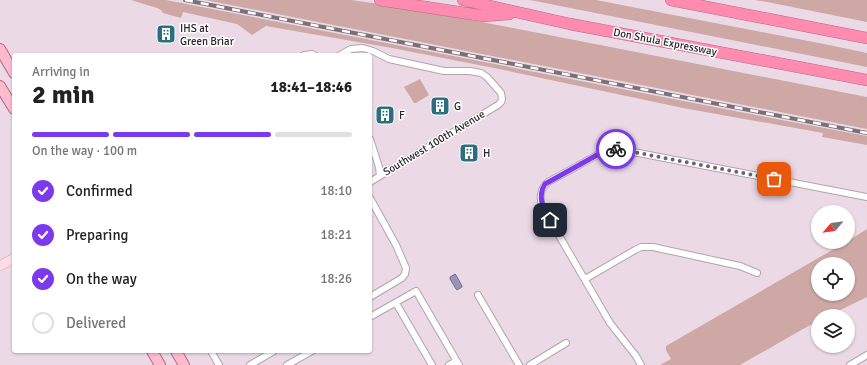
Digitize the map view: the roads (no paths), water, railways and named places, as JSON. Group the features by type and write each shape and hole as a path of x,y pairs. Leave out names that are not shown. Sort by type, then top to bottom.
{"highway":[{"path":"380,0 484,16 522,14"},
{"name":"Don Shula Expressway","path":"463,0 570,24 867,80"},
{"path":"671,0 867,38"}],"main road":[{"path":"0,49 12,70"},
{"path":"0,86 12,106"},
{"path":"153,353 160,365"},
{"path":"177,353 184,365"}],"street":[{"name":"Southwest 100th Avenue","path":"344,53 351,49 363,48 389,59 444,71 470,70 481,73 487,77 501,93 502,97 502,100 498,105 372,181"},
{"path":"372,145 379,167 380,176"},
{"path":"642,365 610,323 543,208 541,193 548,182 597,155 616,149 867,197"},
{"path":"372,202 396,245 406,268 405,274 402,278 372,296"},
{"path":"584,279 641,247 648,247 740,266 757,274"},
{"path":"0,266 12,259"},
{"path":"372,317 416,291 458,363 449,365"},
{"path":"478,295 519,365"},
{"path":"396,303 432,365"},
{"path":"530,365 566,343"},
{"path":"212,353 219,365"},
{"path":"250,365 271,353"},
{"path":"288,365 309,353"},
{"path":"850,365 867,355"}],"railway":[{"path":"185,0 867,133"}],"place":[{"name":"IHS at Green Briar","path":"166,34"},
{"name":"G","path":"440,106"},
{"name":"F","path":"385,115"},
{"name":"H","path":"469,153"}]}
